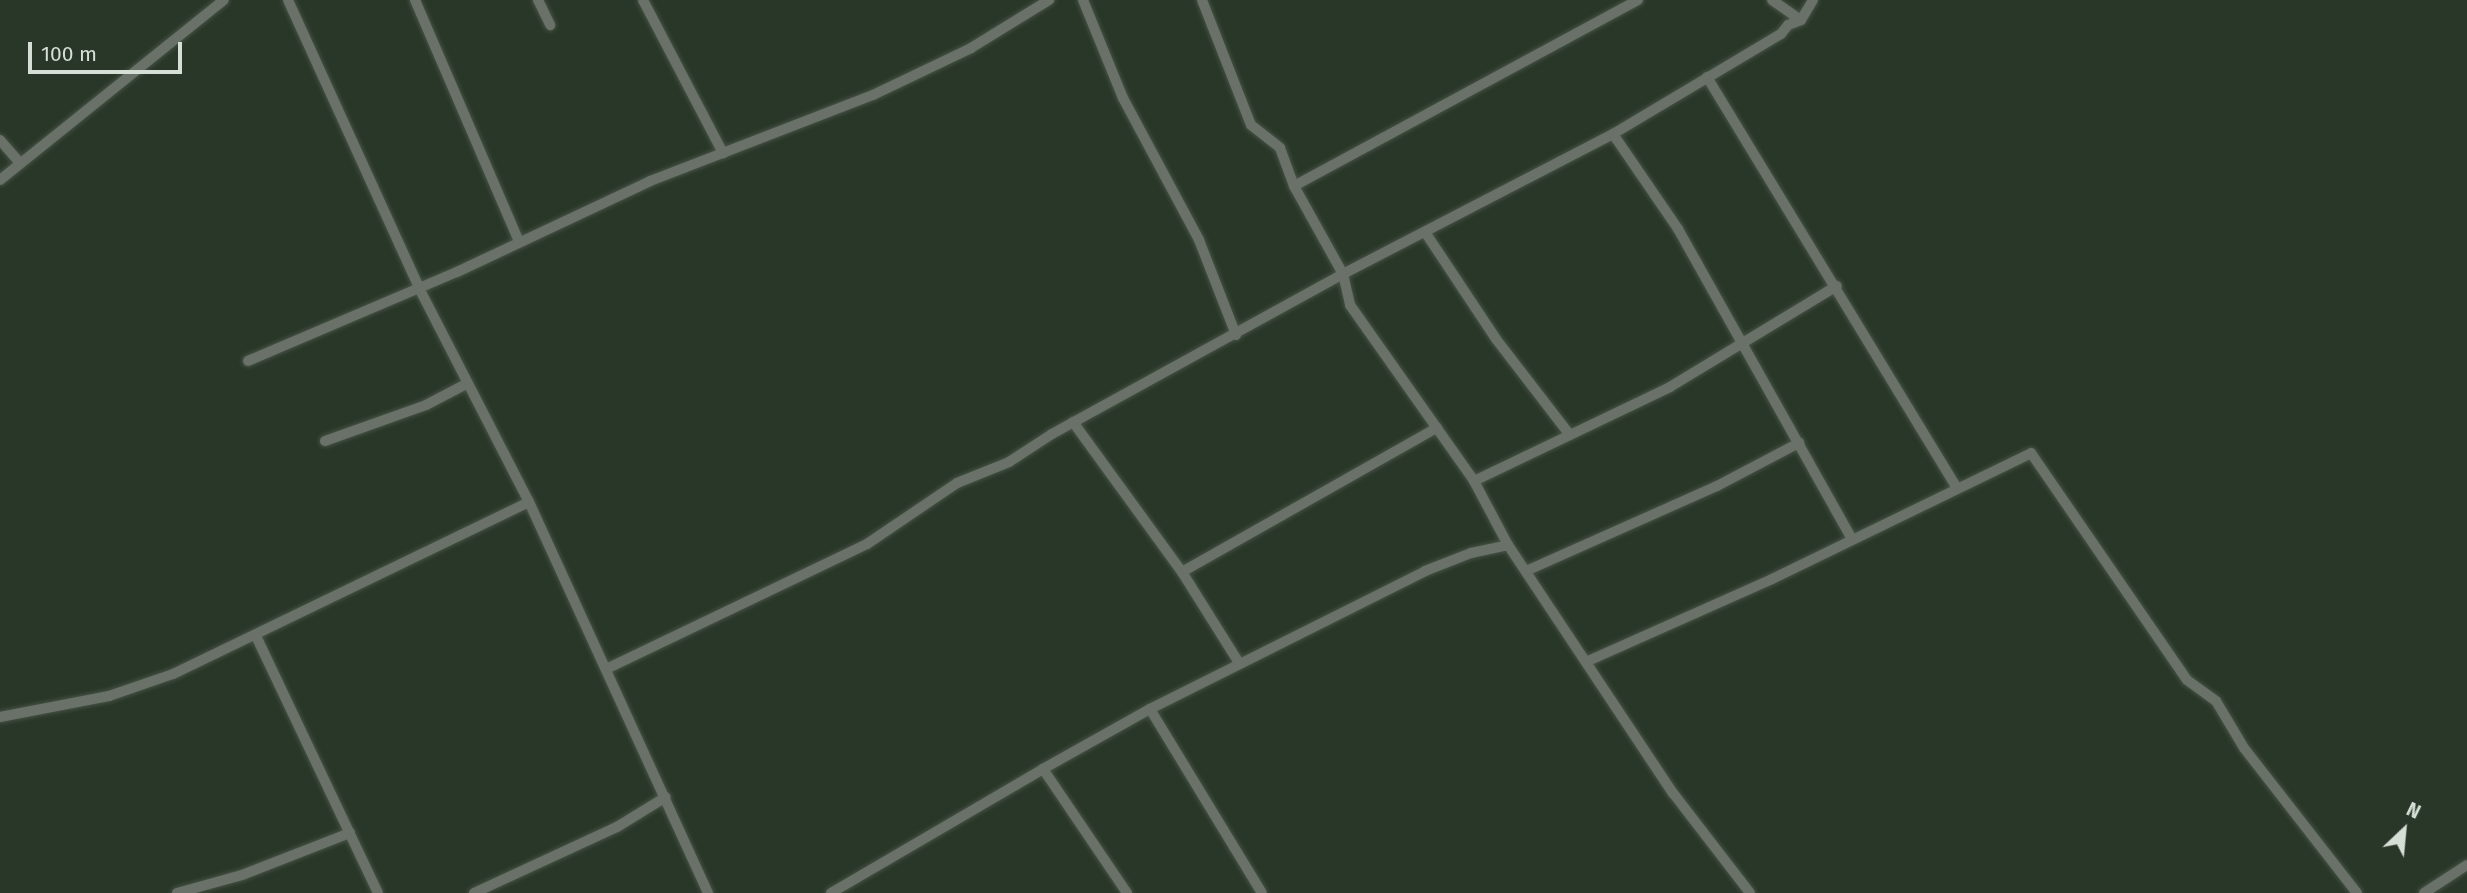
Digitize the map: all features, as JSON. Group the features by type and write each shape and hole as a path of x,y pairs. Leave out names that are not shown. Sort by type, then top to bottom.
{"street":[{"path":"0,180 224,0"},
{"path":"288,0 419,288 528,502 666,796 708,893"},
{"path":"415,0 519,241"},
{"path":"538,0 550,25"},
{"path":"643,0 723,153"},
{"path":"248,360 419,288 625,191 873,95 971,48 1049,0"},
{"path":"1083,0 1123,98 1199,240 1236,335"},
{"path":"1202,0 1251,125 1280,148 1294,186 1343,274 1350,306 1474,481 1508,545 1588,661 1673,793 1750,893"},
{"path":"1294,186 1638,0"},
{"path":"1772,0 1801,20"},
{"path":"606,669 867,544 957,483 1009,462 1073,422 1343,274 1613,134 1801,20 1813,0"},
{"path":"1707,77 1837,286 1956,487"},
{"path":"1613,134 1678,229 1739,343 1852,539"},
{"path":"0,140 20,163"},
{"path":"1425,232 1496,339 1570,435"},
{"path":"1474,481 1670,387 1837,286"},
{"path":"325,442 426,405 468,383"},
{"path":"1073,422 1182,572 1239,663"},
{"path":"1182,572 1437,428"},
{"path":"1526,571 1717,486 1799,443"},
{"path":"1588,661 1852,539 2025,454 2036,456 2187,680 2216,701 2244,748 2357,893"},
{"path":"0,717 109,696 173,674 528,502"},
{"path":"831,893 1043,769 1239,663 1425,571 1471,553 1508,545"},
{"path":"256,636 379,893"},
{"path":"1150,709 1262,893"},
{"path":"1043,769 1127,893"},
{"path":"474,893 617,828 666,796"},
{"path":"177,893 242,875 350,833"},
{"path":"2424,893 2467,865"}]}
